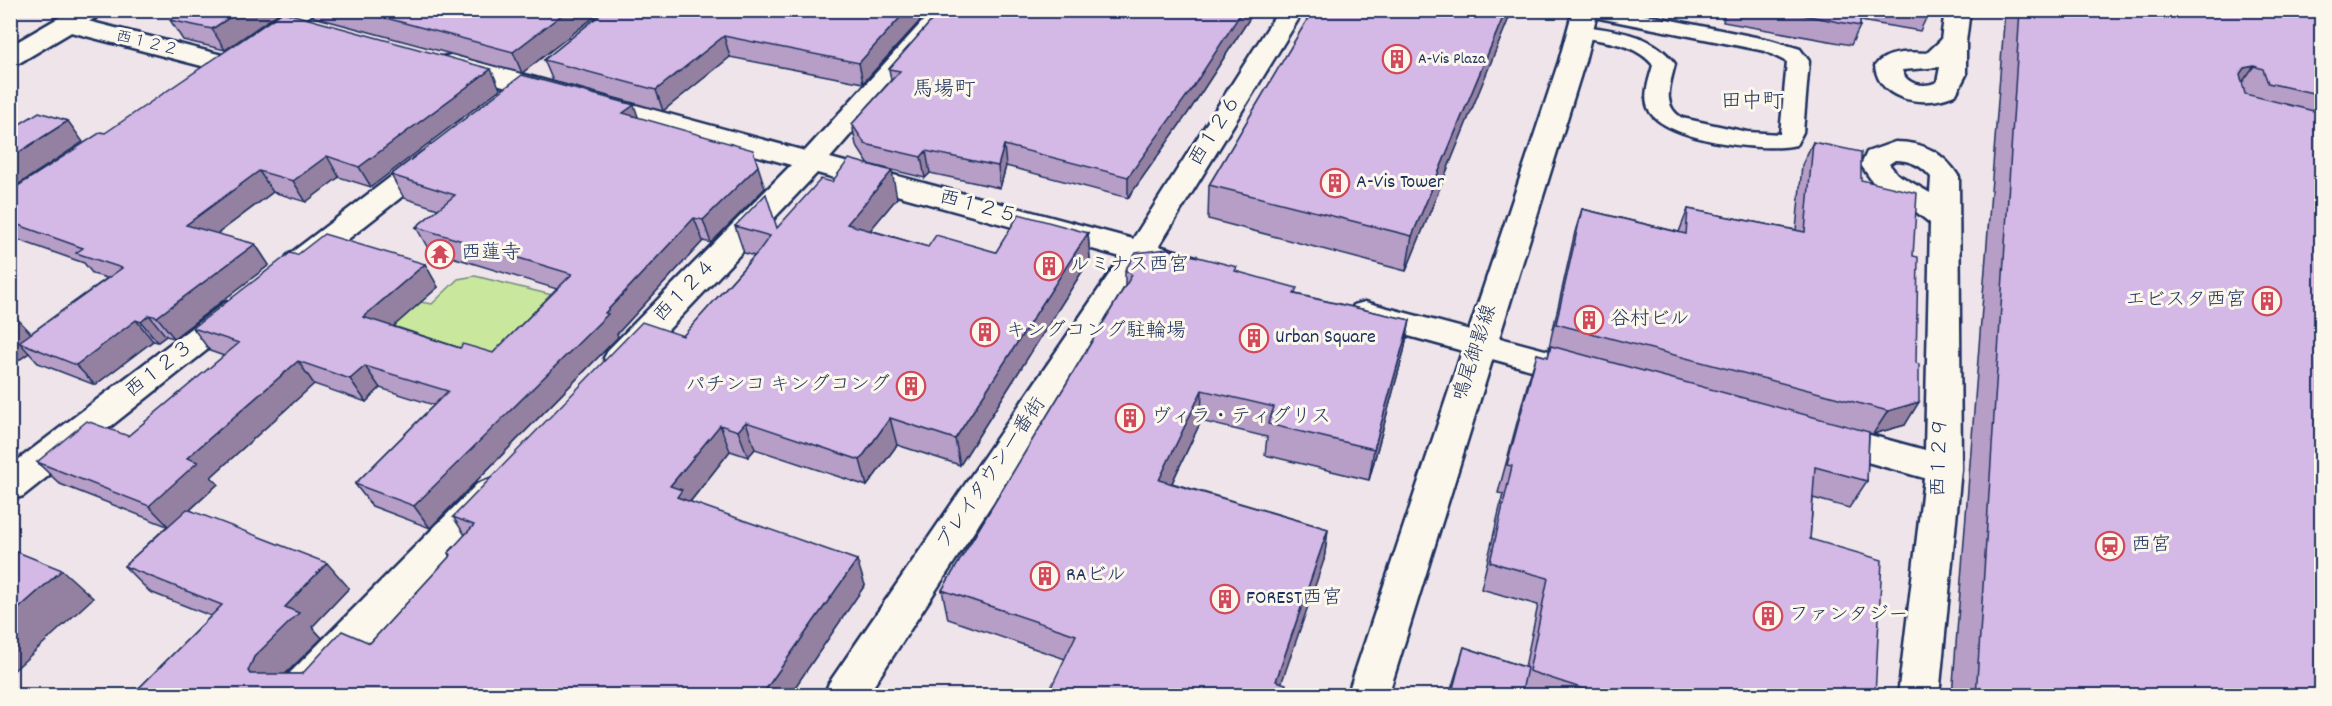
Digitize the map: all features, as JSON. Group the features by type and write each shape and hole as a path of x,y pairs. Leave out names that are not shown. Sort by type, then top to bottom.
{"main road":[{"path":"10,35 61,17 91,10"},
{"name":"西１２４","path":"602,378 810,163 947,10"},
{"name":"西１２６","path":"1140,252 1292,10"},
{"path":"1953,42 1958,10"},
{"path":"10,57 61,17"},
{"name":"西１２２","path":"61,17 225,64"},
{"name":"鳴尾御影線","path":"1367,696 1585,17"},
{"path":"197,83 225,64 308,20"},
{"name":"西１２５","path":"427,57 1217,273"},
{"path":"502,104 557,62"},
{"name":"西１２３","path":"10,486 458,139"},
{"name":"西１２９","path":"1918,696 1943,469 1943,218"},
{"name":"プレイタウン一番街","path":"844,696 1140,252"},
{"path":"1339,306 1601,377"},
{"path":"1797,429 1943,469"},
{"path":"295,696 511,472"}],"lane":[{"path":"1585,17 1770,46 1792,54 1798,61 1792,132 1788,140 1776,142 1760,140 1675,123 1664,118 1656,104 1664,64 1657,53 1585,17"}],"green space":[{"path":"475,276 568,299 501,373 375,337 414,301 432,304 458,279"}],"building":[{"path":"184,10 241,10 212,29 170,20"},
{"path":"356,10 568,10 513,52"},
{"path":"606,10 907,10 859,63 724,36 656,90 544,60"},
{"path":"941,10 1243,10 1191,90 1128,177 1004,145 998,166 926,151 921,157 865,144 852,124 900,71 889,69"},
{"path":"1313,10 1506,10 1412,236 1209,185"},
{"path":"1777,10 1860,10 1860,26"},
{"path":"2020,10 2322,10 2322,95 2268,83 2263,69 2254,66 2244,68 2240,74 2245,94 2322,113 2322,696 1976,696"},
{"path":"283,12 491,69 359,167 327,156 293,181 259,171 186,225 255,244 157,317 149,315 141,322 136,320 76,365 19,342 122,268 76,253 83,248 10,222 10,191 101,132 105,133"},
{"path":"522,75 634,105 623,113 753,150 758,166 703,220 694,218 605,313 608,314 414,506 355,484 448,391 365,366 350,379 298,361 187,458 198,462 149,506 37,462 87,421 128,436 239,343 193,328 290,253 297,255 324,234 425,264 363,317 460,348 463,344 493,353 572,274 416,227 455,195 391,175"},
{"path":"39,112 68,121 10,158 10,130"},
{"path":"1813,142 1861,152 1861,180 1917,193 1913,256 1918,257 1916,363 1919,364 1919,402 1888,411 1556,324 1582,209 1686,234 1688,209 1805,232"},
{"path":"849,159 892,171 847,224 928,247 936,235 996,252 1019,214 1088,233 955,439 890,418 860,460 746,422 738,431 720,425 670,486 682,490 677,497 857,560 761,696 131,696 222,605 124,566 187,509 327,563 285,607 299,613 254,657 248,671 250,674 302,674 342,631 370,643 451,555 448,553 474,525 453,517 642,322 683,336 758,252 770,236 735,226 766,194 777,228 821,179 832,182"},
{"path":"1167,249 1237,267 1235,271 1297,288 1294,294 1410,320 1374,449 1268,424 1274,407 1202,390 1159,480 1328,529 1276,681 1286,684 1282,696 1047,696 1076,635 942,590 1132,275 1125,270 1136,253"},
{"path":"1551,346 1869,432 1867,481 1815,467 1810,539 1882,560 1875,696 1605,696 1529,671 1548,578 1490,562 1512,466 1507,465 1537,354 1548,357"},
{"path":"10,549 62,570 10,616"},
{"path":"1464,647 1527,668 1521,696 1451,696"},
{"path":"876,688 897,696 872,696"}],"place":[{"name":"A-Vis Plaza","path":"1397,59"},
{"name":"A-Vis Tower","path":"1335,183"},
{"name":"西蓮寺","path":"440,254"},
{"name":"ルミナス西宮","path":"1049,266"},
{"name":"エビスタ西宮","path":"2267,301"},
{"name":"谷村ビル","path":"1589,320"},
{"name":"キングコング駐輪場","path":"985,332"},
{"name":"Urban Square","path":"1254,338"},
{"name":"パチンコ キングコング","path":"911,386"},
{"name":"ヴィラ・ティグリス","path":"1130,418"},
{"name":"西宮","path":"2110,546"},
{"name":"RAビル","path":"1045,576"},
{"name":"FOREST西宮","path":"1225,599"},
{"name":"ファンタジー","path":"1768,616"}],"district":[{"name":"馬場町","path":"944,91"},
{"name":"田中町","path":"1752,103"}]}
